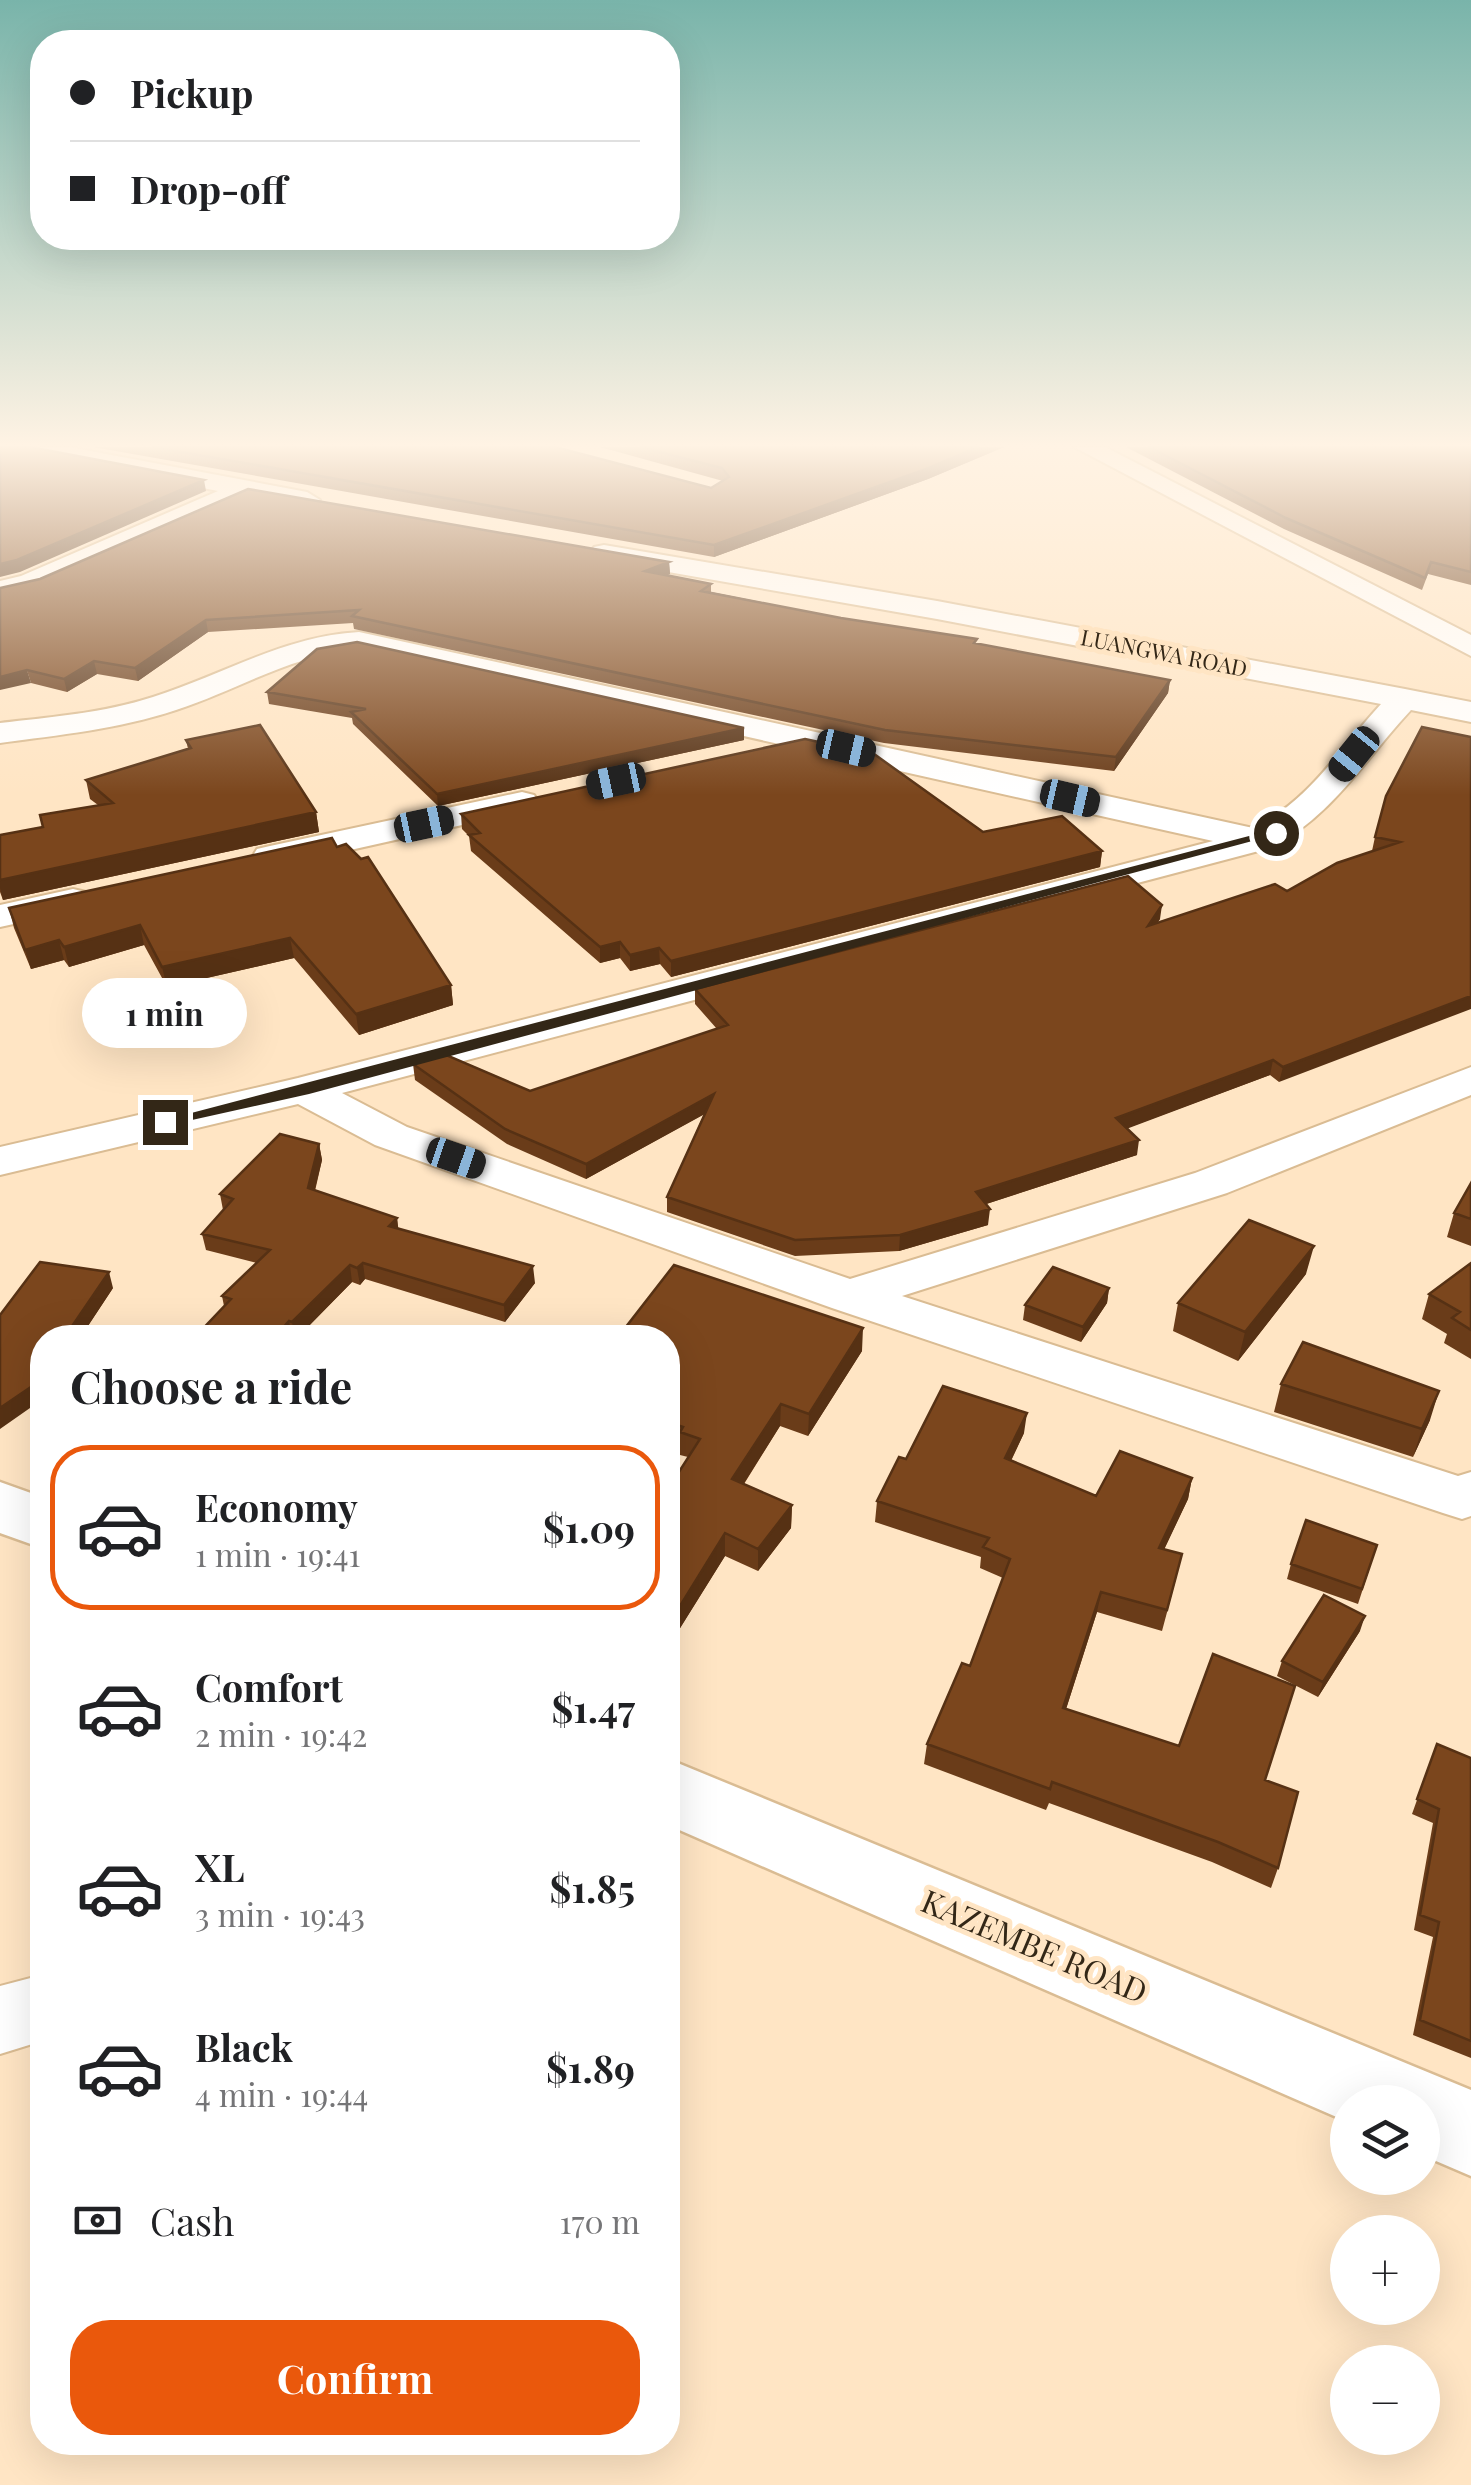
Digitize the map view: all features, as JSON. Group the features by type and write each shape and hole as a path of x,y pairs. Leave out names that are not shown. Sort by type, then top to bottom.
{"main road":[{"path":"0,1506 30,1519"},
{"name":"KAZEMBE ROAD","path":"680,1796 1360,2085"},
{"path":"1440,2120 1471,2133"}],"street":[{"path":"0,590 31,582 74,563"},
{"name":"LUANGWA ROAD","path":"659,563 937,610 1471,712"},
{"path":"1309,563 1471,647"},
{"path":"0,576 31,582"},
{"path":"0,733 158,706 226,683 282,656 352,641 1258,840"},
{"path":"0,1161 304,1090 1258,840 1276,833 1313,804 1374,728 1406,698"},
{"path":"732,756 809,739"},
{"path":"231,866 558,794"},
{"path":"0,916 96,895"},
{"path":"848,1296 1211,1183 1471,1080"},
{"path":"304,1090 391,1136 848,1296 1462,1498 1471,1492"},
{"path":"0,2020 30,2011"}],"building":[{"path":"77,563 666,563 645,571 711,584 701,591 977,639 974,643 1170,680 1116,757 885,730 352,616 359,610 206,620 135,668 94,661 64,679 27,670 0,677 0,588 40,579"},
{"path":"1390,563 1431,563 1425,578"},
{"path":"1435,563 1471,563 1471,572"},
{"path":"357,642 744,728 437,794 351,712 366,709 267,692 317,649"},
{"path":"260,725 316,812 0,880 0,835 43,827 40,815 113,803 86,780 191,748 186,740"},
{"path":"1422,727 1471,737 1471,996 1283,1067 1273,1060 1116,1118 1139,1140 976,1192 990,1209 900,1235 795,1240 667,1197 714,1094 586,1164 505,1129 413,1064 444,1054 530,1091 728,1025 695,989 1128,876 1162,905 1148,926 1275,884 1287,891 1337,863 1400,842 1375,837 1386,796"},
{"path":"805,739 874,754 983,832 1062,816 1102,851 671,961 659,948 630,955 620,942 600,947 469,835 480,833 461,814"},
{"path":"332,838 337,847 346,844 361,859 368,857 451,985 356,1014 290,938 162,967 140,925 64,947 59,940 25,950 9,908"},
{"path":"280,1134 319,1144 308,1188 397,1218 389,1226 533,1266 504,1305 363,1263 357,1268 350,1265 285,1325 206,1325 231,1299 222,1296 270,1250 202,1234 233,1199 220,1194"},
{"path":"1471,1183 1471,1219 1454,1213"},
{"path":"1249,1220 1314,1246 1245,1332 1178,1303"},
{"path":"40,1262 109,1272 73,1325 30,1325 30,1388 0,1408 0,1315"},
{"path":"1471,1263 1471,1330 1452,1318 1460,1312 1429,1294"},
{"path":"674,1265 863,1328 809,1414 781,1404 732,1479 792,1505 758,1549 725,1533 680,1606 680,1470 700,1439 680,1432 680,1325 627,1325"},
{"path":"1053,1267 1109,1288 1083,1327 1025,1305"},
{"path":"1303,1342 1439,1391 1422,1429 1281,1384"},
{"path":"943,1386 1027,1413 1005,1458 1096,1496 1120,1451 1192,1478 1159,1548 1182,1554 1167,1610 1101,1592 1063,1708 1179,1746 1213,1654 1295,1686 1265,1780 1298,1792 1278,1868 1052,1782 1050,1789 927,1744 962,1663 970,1666 1010,1559 983,1547 989,1538 877,1501 899,1457 906,1459"},
{"path":"1306,1520 1377,1545 1362,1589 1291,1564"},
{"path":"1324,1595 1365,1616 1323,1682 1282,1661"},
{"path":"1437,1744 1471,1758 1471,2041 1420,2020 1439,1922 1420,1915 1439,1809 1417,1799"}],"route":[{"path":"165,1122 304,1090 1276,833"}]}
